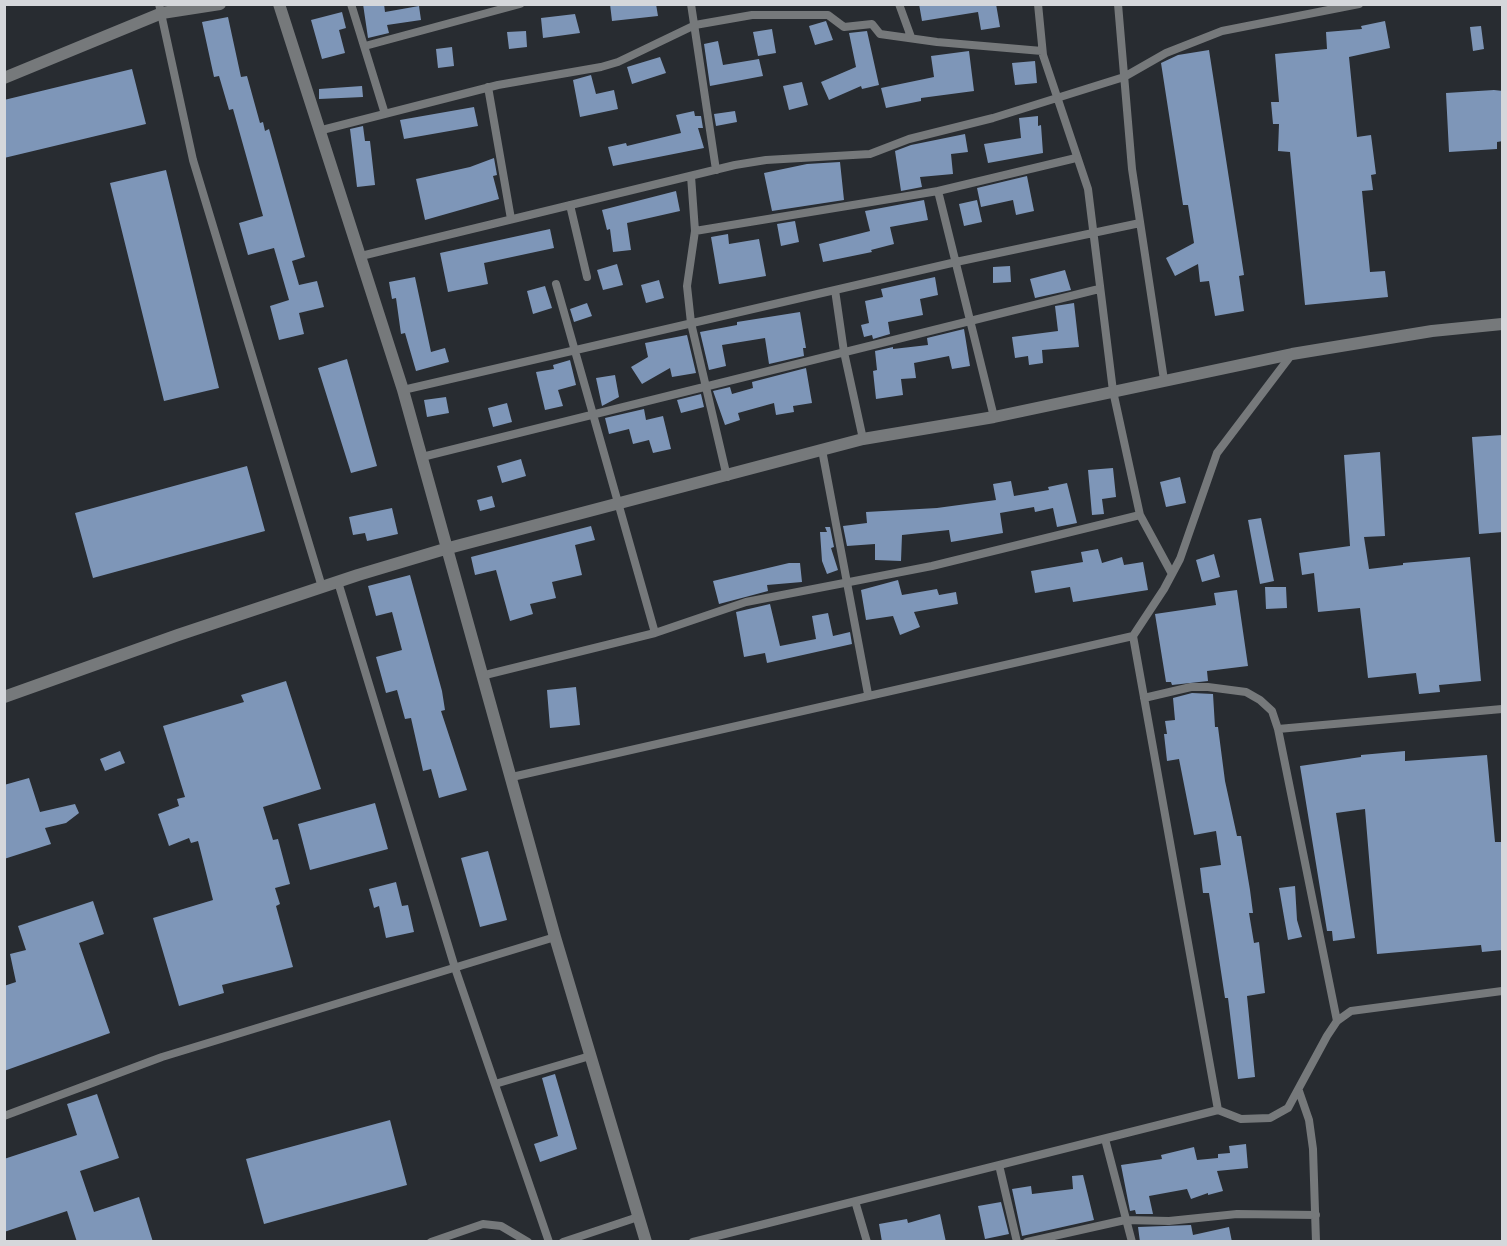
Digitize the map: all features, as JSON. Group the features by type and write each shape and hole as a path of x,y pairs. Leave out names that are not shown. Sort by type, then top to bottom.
{"street":[{"path":"4,78 160,9 220,4"},
{"path":"279,4 322,130 403,390 445,549 512,777 555,938 646,1242"},
{"path":"4,697 322,587 445,549 727,477 863,439 994,417 1292,354 1432,332 1503,324"}],"lane":[{"path":"351,4 385,114"},
{"path":"365,46 488,8 520,4"},
{"path":"691,4 716,170"},
{"path":"899,4 911,37"},
{"path":"1038,4 1042,51 1056,99 1088,189 1113,391 1140,514 1172,574"},
{"path":"1118,4 1132,169 1164,380"},
{"path":"361,256 716,170 766,160 870,154 909,139 1056,99 1124,77 1166,53 1222,31 1359,4"},
{"path":"160,9 193,160 322,587"},
{"path":"322,130 488,87 535,77 582,72 618,62 695,25 752,15 828,15 844,27 872,24 880,33 937,42 1042,51"},
{"path":"488,87 511,219"},
{"path":"695,231 938,191 1076,158"},
{"path":"691,176 695,231 687,286 691,323 727,477"},
{"path":"938,191 994,417"},
{"path":"570,205 587,277"},
{"path":"403,390 956,262 1140,223"},
{"path":"555,284 655,633"},
{"path":"422,457 1100,289"},
{"path":"835,290 844,352 863,439"},
{"path":"1218,1110 1133,636 1172,574 1217,453 1292,354"},
{"path":"822,450 868,694"},
{"path":"481,676 655,633 746,602 932,566 1140,514"},
{"path":"338,582 455,968 549,1242"},
{"path":"512,777 868,694 1133,636"},
{"path":"1144,698 1191,687 1208,687 1245,692 1260,700 1272,711 1278,729 1337,1021"},
{"path":"1278,729 1503,710"},
{"path":"4,1116 162,1057 555,938"},
{"path":"693,1242 1218,1110 1241,1119 1270,1118 1288,1108 1337,1021 1351,1011 1503,991"},
{"path":"495,1084 590,1056"},
{"path":"1299,1091 1310,1120 1314,1149 1316,1242"},
{"path":"1105,1139 1132,1242"},
{"path":"999,1165 1017,1242"},
{"path":"855,1201 867,1242"},
{"path":"1027,1242 1125,1220 1169,1221 1237,1214 1316,1215"},
{"path":"563,1242 639,1216"},
{"path":"431,1242 483,1224 501,1226 528,1242"}],"building":[{"path":"363,4 384,4 385,12 419,6 421,20 387,25 389,33 368,38"},
{"path":"610,4 656,4 658,16 612,21"},
{"path":"919,4 996,4 1000,27 981,30 978,12 922,21"},
{"path":"342,12 346,28 339,30 345,53 322,59 311,20"},
{"path":"575,14 580,33 543,38 541,18"},
{"path":"228,17 241,77 247,76 260,123 263,122 265,131 269,129 305,257 292,261 299,285 317,281 324,307 299,313 304,334 279,340 270,306 289,300 274,248 248,255 239,223 263,216 233,109 229,110 219,76 214,77 202,22"},
{"path":"826,21 833,40 815,45 809,26"},
{"path":"1385,21 1390,48 1349,57 1357,137 1371,135 1376,174 1371,175 1373,190 1362,191 1370,272 1385,271 1388,297 1305,305 1290,152 1278,151 1279,124 1273,124 1271,102 1279,102 1275,54 1327,49 1326,32 1362,29 1361,26"},
{"path":"1481,26 1484,49 1473,51 1470,27"},
{"path":"772,29 776,53 758,56 753,32"},
{"path":"526,31 527,47 509,49 507,32"},
{"path":"867,31 879,85 862,89 861,86 829,100 821,82 856,67 849,33"},
{"path":"718,41 723,65 759,59 763,76 710,86 704,44"},
{"path":"452,47 454,66 438,68 436,49"},
{"path":"1209,50 1244,275 1239,276 1244,311 1215,316 1209,281 1200,282 1198,264 1175,276 1166,258 1194,243 1188,205 1183,205 1161,63 1178,55"},
{"path":"969,51 974,91 921,98 921,101 886,108 881,88 934,77 931,56"},
{"path":"660,57 666,73 632,84 627,67"},
{"path":"1035,61 1037,83 1015,85 1012,63"},
{"path":"132,69 146,124 4,158 4,100"},
{"path":"591,75 596,94 614,90 618,109 580,117 573,80"},
{"path":"802,82 808,105 789,110 783,86"},
{"path":"362,86 363,97 319,99 319,89"},
{"path":"1503,91 1503,141 1497,142 1497,149 1449,152 1446,93"},
{"path":"474,107 478,126 404,139 400,120"},
{"path":"694,111 695,116 701,116 703,128 698,128 704,148 613,166 608,147 626,143 627,146 681,133 676,115"},
{"path":"735,111 737,122 716,126 714,114"},
{"path":"1038,116 1043,153 988,163 984,144 1021,138 1019,118"},
{"path":"363,126 365,141 370,141 375,185 357,187 350,129"},
{"path":"965,134 968,152 951,154 953,174 920,177 922,187 901,191 895,151 911,145"},
{"path":"494,158 497,175 493,176 499,199 425,220 416,179 470,167"},
{"path":"840,162 844,200 772,211 764,173 807,164"},
{"path":"166,170 219,388 164,401 110,183"},
{"path":"1027,176 1034,211 1016,215 1013,200 981,207 977,188"},
{"path":"676,191 680,211 627,223 631,250 613,252 610,229 607,230 602,210"},
{"path":"924,200 928,220 890,227 894,244 871,250 872,252 823,262 819,244 870,231 865,211"},
{"path":"977,200 982,222 964,226 959,204"},
{"path":"795,221 799,242 781,246 777,224"},
{"path":"550,229 554,248 484,263 488,284 448,292 440,253"},
{"path":"728,234 729,244 759,239 766,276 719,284 711,237"},
{"path":"617,264 623,285 603,290 597,270"},
{"path":"1010,266 1011,282 993,283 993,267"},
{"path":"1065,270 1071,290 1035,298 1030,279"},
{"path":"415,277 431,352 445,348 449,362 416,371 405,333 401,334 396,298 392,299 389,282"},
{"path":"935,277 938,295 920,299 923,315 888,322 890,334 873,339 872,335 864,337 861,325 869,323 865,301 883,297 881,289"},
{"path":"659,280 664,298 646,303 641,285"},
{"path":"545,286 552,308 533,314 527,291"},
{"path":"587,303 592,316 574,322 570,309"},
{"path":"1074,303 1079,347 1042,350 1043,363 1029,365 1028,356 1015,358 1012,337 1058,331 1055,306"},
{"path":"800,312 806,348 803,348 804,356 769,364 765,338 722,345 726,366 709,370 700,332 737,325 737,322"},
{"path":"964,329 970,366 952,369 949,356 914,363 916,378 901,379 903,395 876,399 873,371 877,370 875,351 893,347 893,349 928,345 927,338"},
{"path":"687,335 696,373 672,377 670,368 642,384 631,367 648,357 645,343"},
{"path":"347,359 377,466 351,473 318,368"},
{"path":"570,360 576,385 558,390 563,406 545,410 536,372 554,369 553,365"},
{"path":"806,368 812,403 793,406 794,412 776,415 774,403 738,413 740,420 725,425 713,391 730,387 732,394 753,388 752,382"},
{"path":"615,375 619,397 602,406 596,378"},
{"path":"701,394 704,407 681,413 677,400"},
{"path":"446,397 449,413 427,417 424,400"},
{"path":"507,403 512,422 493,427 488,408"},
{"path":"644,409 646,420 663,416 671,449 653,453 649,440 633,444 629,429 609,434 605,418"},
{"path":"1503,435 1503,532 1479,534 1472,437"},
{"path":"1380,452 1385,536 1364,537 1369,569 1403,565 1403,563 1470,557 1481,681 1439,685 1440,692 1419,694 1416,673 1368,678 1360,608 1318,612 1314,573 1302,575 1299,553 1350,546 1344,455"},
{"path":"521,459 526,476 502,483 497,466"},
{"path":"247,466 265,531 93,578 75,513"},
{"path":"1113,468 1116,497 1102,499 1104,514 1092,515 1088,470"},
{"path":"1180,477 1186,503 1166,507 1160,482"},
{"path":"1011,481 1014,496 1049,490 1048,487 1067,483 1077,523 1057,527 1053,508 1035,512 1034,507 1000,513 1003,533 951,542 949,530 902,535 901,561 875,560 875,544 847,546 843,526 867,523 866,512 937,508 996,500 993,484"},
{"path":"492,496 495,507 480,511 477,500"},
{"path":"392,508 398,534 367,541 365,533 353,535 349,517"},
{"path":"1261,518 1274,581 1260,584 1248,520"},
{"path":"591,526 595,540 575,545 582,575 552,582 556,598 530,604 533,614 510,621 496,570 475,575 471,557"},
{"path":"825,527 830,527 834,547 831,548 838,570 827,574 822,561 820,532 827,532"},
{"path":"1098,549 1102,563 1122,557 1124,565 1143,562 1148,590 1073,602 1070,587 1035,593 1031,571 1083,562 1081,552"},
{"path":"1214,554 1220,577 1202,582 1196,560"},
{"path":"789,563 800,563 802,582 767,585 768,591 719,604 713,581"},
{"path":"410,575 442,691 445,710 441,711 467,790 439,798 431,769 423,771 411,718 405,719 397,690 386,693 376,657 402,650 392,612 376,616 368,586"},
{"path":"898,580 902,595 937,589 939,595 956,592 958,604 914,612 920,627 900,635 893,616 866,620 861,590"},
{"path":"1265,587 1286,587 1287,608 1266,609"},
{"path":"1237,590 1248,666 1207,671 1208,681 1172,685 1171,682 1166,682 1155,614 1216,605 1214,593"},
{"path":"770,604 780,646 816,639 812,616 828,613 833,636 850,632 852,644 767,663 765,653 744,657 736,612"},
{"path":"286,681 321,789 263,807 273,840 278,839 290,884 275,888 280,904 276,906 293,967 222,985 224,993 179,1006 153,918 213,900 198,841 191,843 189,838 169,846 158,814 179,806 177,799 185,797 163,726 244,702 241,695"},
{"path":"576,687 580,725 550,728 547,690"},
{"path":"1192,693 1213,694 1215,727 1218,727 1225,781 1237,836 1241,836 1250,890 1253,913 1249,913 1254,943 1259,942 1265,993 1247,996 1255,1077 1238,1079 1228,998 1225,998 1209,893 1203,893 1200,868 1221,865 1216,831 1194,835 1179,759 1167,761 1165,721 1175,720 1173,698"},
{"path":"120,751 125,763 105,771 100,759"},
{"path":"1405,751 1405,761 1487,755 1495,842 1503,842 1503,950 1482,952 1481,945 1377,954 1365,809 1336,813 1355,938 1333,941 1332,931 1327,931 1300,766 1361,757 1361,755"},
{"path":"29,778 40,812 75,804 79,813 66,823 45,828 51,844 4,859 4,785"},
{"path":"375,803 388,849 310,870 298,824"},
{"path":"488,851 507,920 480,927 461,858"},
{"path":"396,882 402,906 408,905 414,932 386,938 379,906 374,908 369,889"},
{"path":"1295,886 1297,920 1302,937 1288,940 1279,888"},
{"path":"93,901 104,934 79,943 110,1033 4,1071 4,986 16,982 10,954 26,950 18,926"},
{"path":"555,1074 577,1149 540,1162 534,1144 558,1136 542,1078"},
{"path":"97,1094 119,1158 80,1171 94,1212 139,1197 153,1242 77,1242 67,1211 4,1232 4,1159 77,1135 67,1104"},
{"path":"390,1120 407,1185 264,1224 246,1159"},
{"path":"1246,1144 1248,1168 1217,1171 1223,1191 1191,1199 1187,1189 1149,1196 1153,1214 1136,1214 1135,1210 1130,1211 1121,1165 1162,1159 1161,1155 1194,1147 1197,1160 1218,1158 1218,1154 1230,1153 1229,1146"},
{"path":"1083,1175 1094,1220 1022,1236 1012,1189 1031,1186 1032,1194 1073,1189 1072,1176"},
{"path":"1001,1202 1009,1234 985,1239 978,1206"},
{"path":"940,1214 946,1242 882,1242 879,1224 907,1219 908,1223"},
{"path":"1191,1225 1193,1235 1229,1227 1232,1242 1140,1242 1138,1227"}]}
